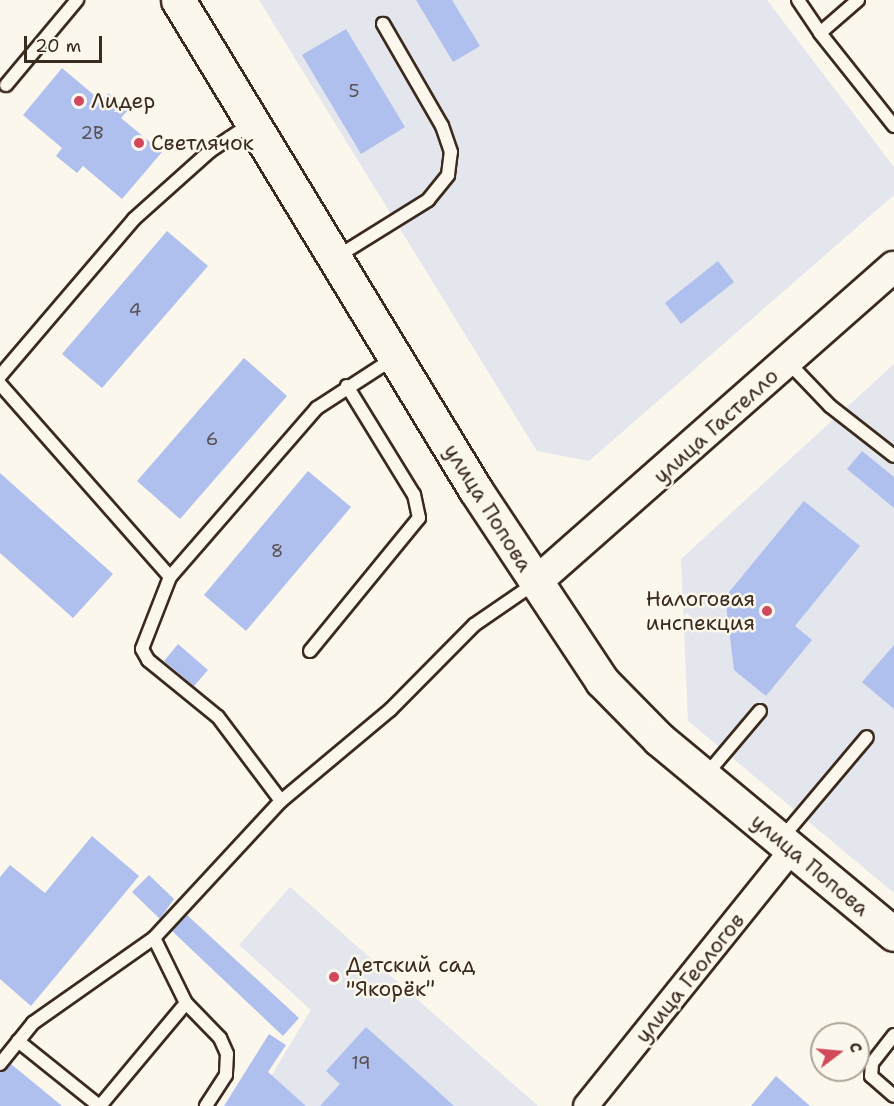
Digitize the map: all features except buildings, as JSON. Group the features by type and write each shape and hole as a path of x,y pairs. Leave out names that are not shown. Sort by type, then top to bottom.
{"main road":[{"name":"улица Попова","path":"178,0 334,259 535,583 602,681 704,777 894,934"}],"street":[{"name":"улица Гастелло","path":"535,583 894,267"},
{"name":"улица Геологов","path":"586,1106 786,845"}],"lane":[{"path":"6,85 77,0"},
{"path":"798,0 820,33 894,126"},
{"path":"820,33 858,0"},
{"path":"334,259 428,200 448,175 451,152 442,126 383,24"},
{"path":"0,376 134,219 210,151 253,123"},
{"path":"281,801 218,717 148,660 142,649 170,577 317,408 347,386 395,357"},
{"path":"788,362 830,406 894,456"},
{"path":"0,384 170,577"},
{"path":"310,651 419,518 414,495 347,386"},
{"path":"0,1064 33,1023 154,938 281,801 390,710 474,625 535,583"},
{"path":"704,777 760,711"},
{"path":"786,845 867,737"},
{"path":"154,938 186,1003 220,1038 227,1054 225,1075 206,1106"},
{"path":"18,1041 99,1106 186,1003"},
{"path":"894,1035 872,1063 871,1076 894,1096"}],"shaded area":[{"path":"259,0 767,0 894,167 894,195 589,461 537,451"},
{"path":"894,364 894,893 688,721 681,559"},
{"name":"Детский сад \"Якорёк\"","path":"290,887 538,1106 253,1106 311,1010 239,945"}],"place":[{"name":"Лидер","path":"79,101"},
{"name":"Светлячок","path":"139,143"},
{"name":"Налоговая инспекция","path":"767,611"},
{"name":"Детский сад \"Якорёк\"","path":"334,977"}]}
